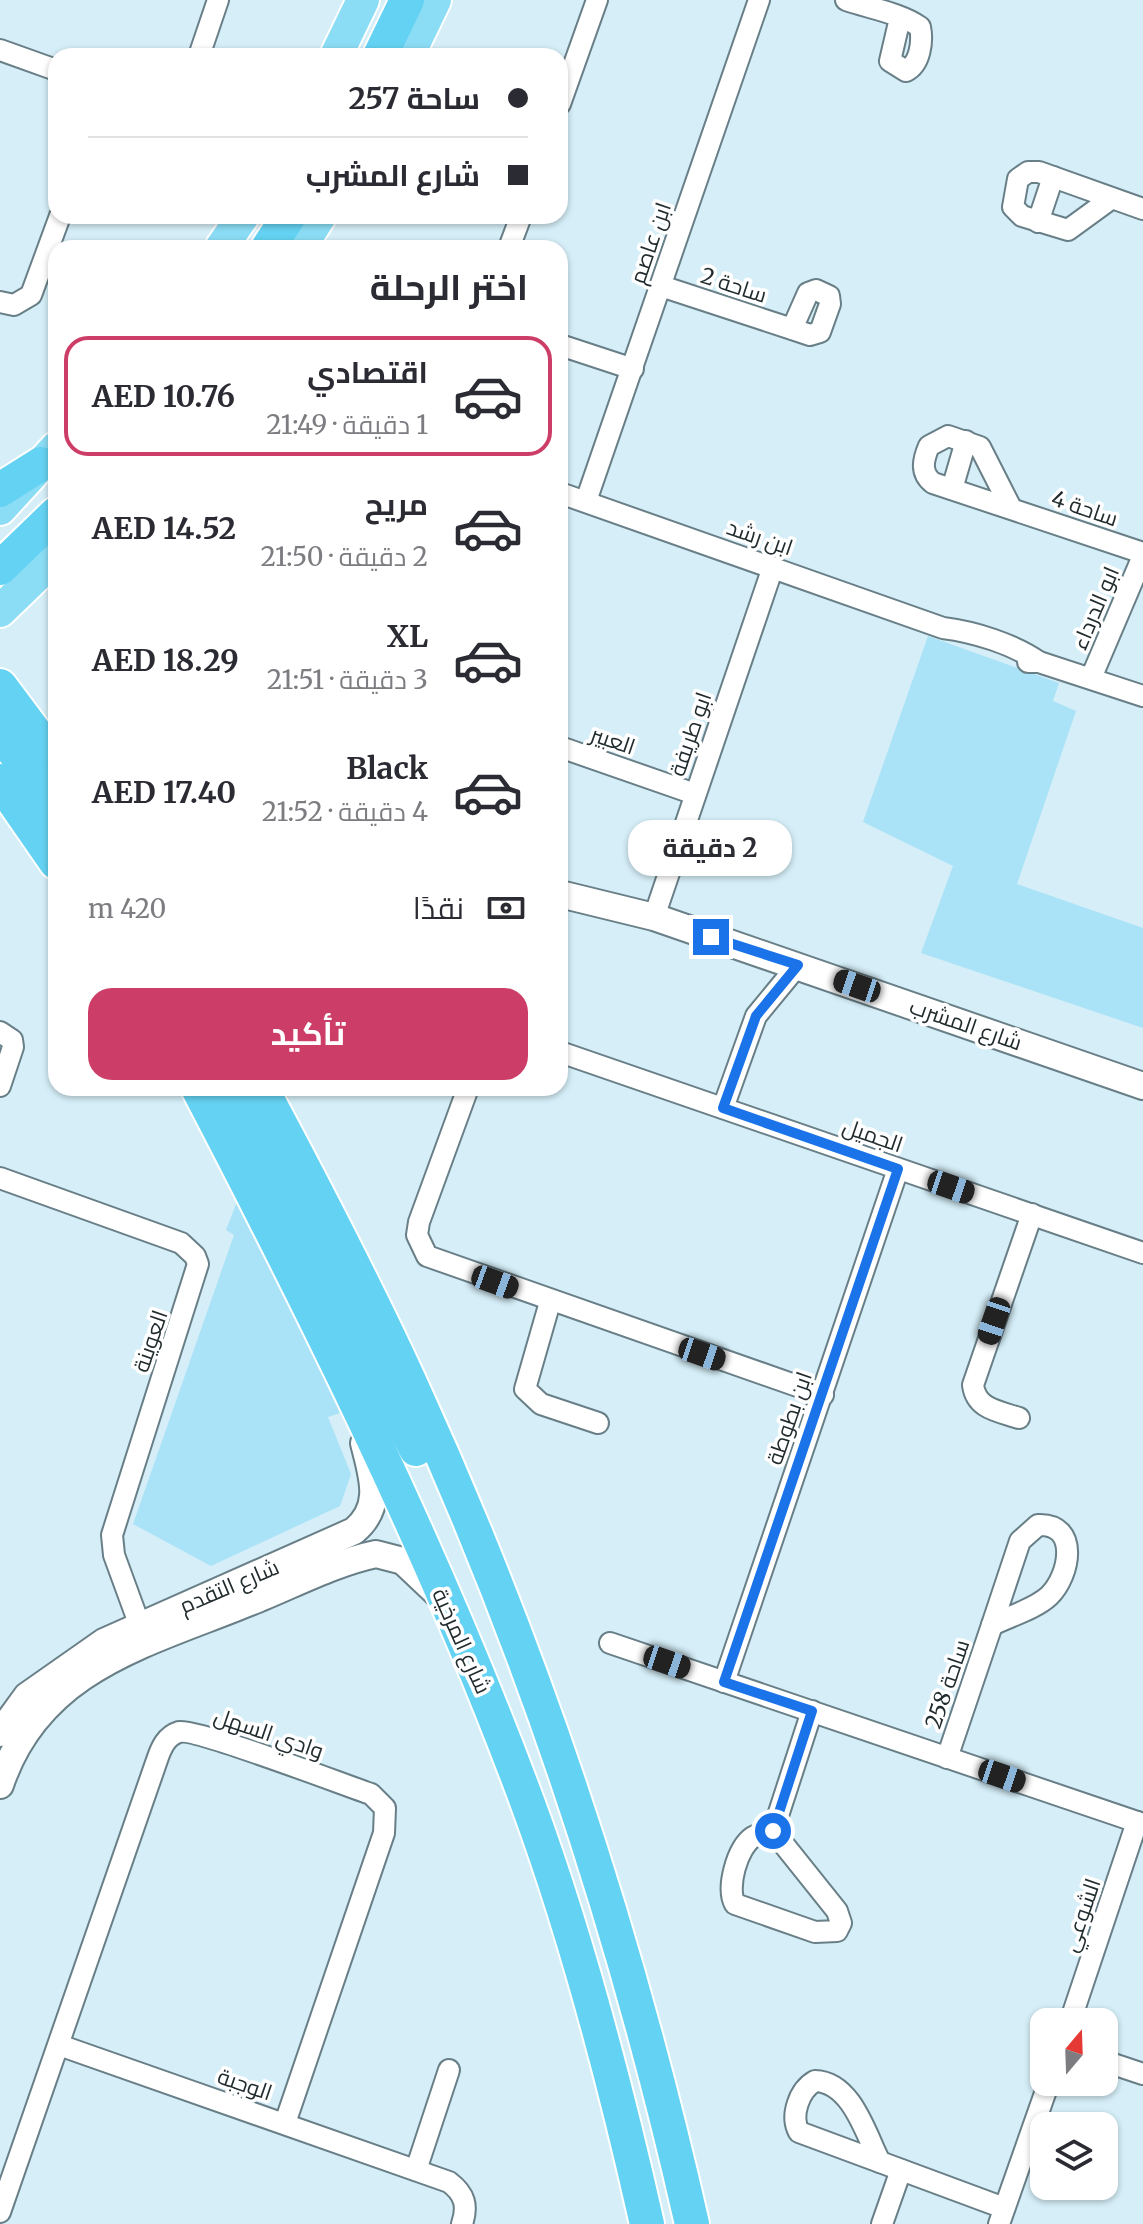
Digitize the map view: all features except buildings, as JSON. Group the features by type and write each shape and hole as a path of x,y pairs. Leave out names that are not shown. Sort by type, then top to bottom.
{"highway":[{"path":"384,48 407,0"},
{"path":"0,490 48,457"},
{"path":"0,568 48,522"},
{"path":"0,686 48,750"},
{"path":"0,732 48,798"},
{"path":"4,791 48,851"},
{"name":"شارع المرخية","path":"202,1096 267,1220 354,1400 490,1705 544,1852 587,1986 647,2224"},
{"path":"233,1096 431,1477 466,1515"},
{"path":"265,1096 390,1342 466,1515 555,1746 636,2005 692,2224"}],"main road":[{"path":"340,48 363,0"},
{"path":"412,48 435,0"},
{"path":"0,509 48,457"},
{"path":"0,611 48,565"}],"street":[{"path":"202,48 218,0"},
{"path":"568,82 597,0"},
{"name":"ابن عاصم","path":"586,501 759,0"},
{"path":"846,0 900,18"},
{"path":"0,50 48,67"},
{"path":"1112,198 1068,230 1022,216 1013,207 1015,187 1028,172 1053,177 1143,209"},
{"path":"1038,222 1053,177"},
{"path":"0,302 14,305 31,295 48,249"},
{"name":"ساحة 2","path":"661,286 792,329"},
{"path":"568,348 633,369"},
{"name":"ساحة 4","path":"966,441 948,436 929,446 923,467 927,478 1143,554"},
{"path":"952,489 966,441 984,451 1011,508"},
{"name":"ابن رشد","path":"568,495 943,628 958,640 1023,662 1039,662 1143,696"},
{"name":"ابو الدرداء","path":"1091,678 1143,554"},
{"name":"ابو طريفة","path":"654,917 773,567"},
{"name":"العبير","path":"568,750 695,794"},
{"name":"شارع المشرب","path":"568,896 654,917 1143,1086"},
{"path":"723,1108 756,1016 798,965"},
{"path":"0,1032 12,1040 13,1047 0,1086"},
{"name":"الجميل","path":"568,1055 1143,1253"},
{"path":"465,1096 419,1222 420,1247 440,1263 823,1395"},
{"name":"ابن بطوطة","path":"724,1682 898,1169"},
{"name":"العوينة","path":"0,1178 181,1243 195,1256 198,1264 112,1535 114,1555 142,1633"},
{"path":"1019,1418 981,1405 974,1397 973,1385 1032,1214"},
{"path":"550,1302 525,1389 541,1404 598,1423"},
{"name":"شارع التقدم","path":"0,1785 13,1750 27,1726 61,1691 142,1633 362,1525 376,1491 354,1400"},
{"name":"ساحة 258","path":"947,1758 1016,1552 1028,1531 1046,1525 1064,1535 1068,1559 1056,1589 1046,1599 992,1625"},
{"name":"شارع التقدم","path":"0,1733 27,1696 78,1657 376,1554 403,1561 446,1603"},
{"path":"610,1643 1140,1823"},
{"path":"773,1831 812,1711"},
{"name":"وادي السهل","path":"0,2212 6,2175 59,2045 162,1746 177,1733 208,1737 371,1794 385,1808 387,1818 285,2123"},
{"name":"الشوعي","path":"1075,2008 1140,1823"},
{"path":"773,1831 837,1911 841,1923 837,1931 815,1932 735,1904 730,1888 743,1849 754,1837 773,1831"},
{"name":"الوجبة","path":"59,2045 416,2170 459,2189 466,2208 462,2224"},
{"path":"1118,2066 1143,2074"},
{"path":"416,2170 449,2070"},
{"path":"880,2162 846,2095 822,2081 806,2087 796,2113 799,2132 901,2170 1001,2216 1044,2096"},
{"path":"882,2224 901,2170"}],"shaded area":[{"path":"928,636 1059,683 1053,701 1076,711 1017,884 1143,928 1143,1028 921,953 953,866 863,822"},
{"path":"238,1199 303,1326 340,1413 328,1417 351,1474 340,1506 211,1566 133,1524 234,1235 226,1230"}],"route":[{"path":"711,937 798,965 782,986 762,1004 723,1108 898,1169 724,1682 812,1711 773,1831"}]}
